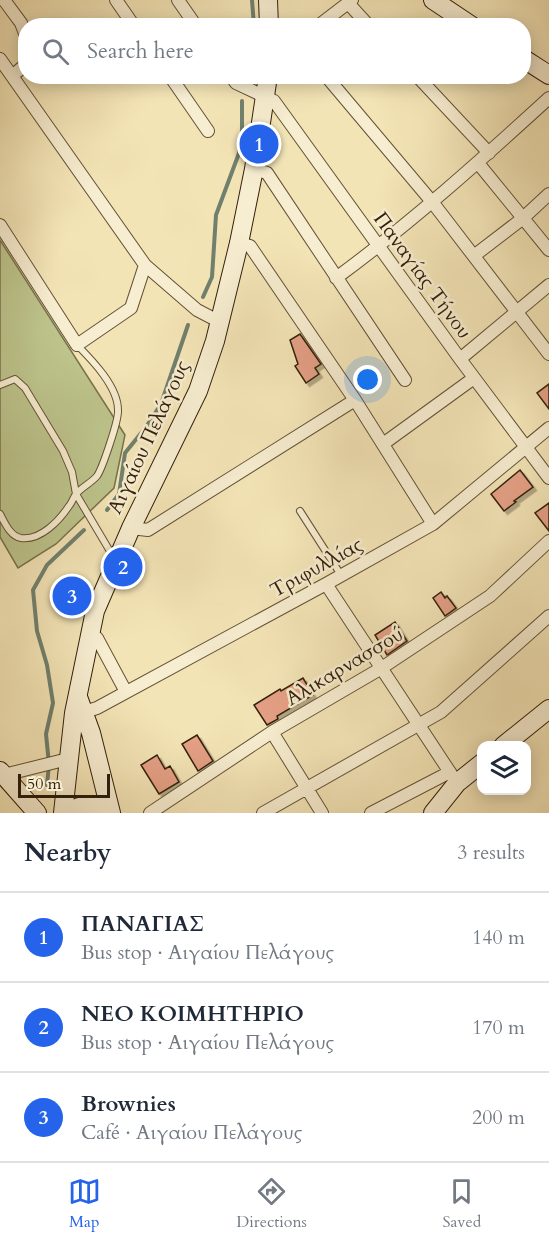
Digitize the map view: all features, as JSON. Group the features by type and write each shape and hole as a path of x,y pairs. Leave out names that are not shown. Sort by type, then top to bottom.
{"main road":[{"path":"268,0 269,18"},
{"path":"445,3 463,18"},
{"path":"531,63 549,75"},
{"name":"Αιγαίου Πελάγους","path":"63,813 68,759 81,704 95,611 131,528 198,391 215,341 254,169 267,84"},
{"path":"81,704 91,733 110,813"},
{"path":"509,741 549,709"},
{"path":"433,813 453,778 477,766"},
{"path":"1,774 37,813"},
{"path":"69,813 76,807 95,805 110,813"}],"street":[{"path":"4,0 18,19"},
{"path":"116,0 128,18"},
{"path":"178,0 190,18"},
{"path":"328,18 350,1 363,18"},
{"path":"0,59 145,264 197,310 220,322"},
{"path":"12,76 18,71"},
{"path":"176,84 208,131"},
{"path":"238,84 265,95"},
{"path":"333,84 433,203 549,354"},
{"path":"424,84 489,153"},
{"name":"Παναγίας Τήνου","path":"265,95 274,101 549,478"},
{"path":"336,278 433,203 549,98"},
{"path":"478,163 549,250"},
{"path":"254,169 267,173 405,380"},
{"path":"474,255 522,219 549,194"},
{"path":"0,225 77,345 131,308 145,264"},
{"path":"239,243 250,246 355,400 433,524"},
{"path":"460,359 549,285"},
{"path":"383,444 474,378"},
{"path":"131,528 148,530 355,400"},
{"name":"Τριφυλλίας","path":"81,704 97,708 342,576 433,524 549,428"},
{"name":"Αλικαρνασσού","path":"150,813 272,732 380,669 490,596 549,541"},
{"path":"326,584 453,778 371,813"},
{"path":"264,813 441,712 549,616"},
{"path":"90,637 97,638 126,692"},
{"path":"272,732 322,813"},
{"path":"1,774 68,759"}],"lane":[{"path":"0,514 12,534 19,538 29,538 53,525 76,494 97,476 104,462 117,424 119,409 112,389 98,366 77,345"},
{"path":"0,385 15,379 25,388 63,451 72,471 76,494 116,561"},
{"path":"300,511 342,576"}],"green space":[{"path":"0,240 125,435 114,488 56,544 18,568 0,537"}],"building":[{"path":"300,334 321,364 315,368 319,374 306,383 295,366 298,364 290,340"},
{"path":"549,384 549,409 537,393"},
{"path":"520,470 533,487 504,511 491,494"},
{"path":"549,503 549,531 535,513"},
{"path":"441,592 456,608 445,616 433,598"},
{"path":"395,622 407,641 387,655 375,635"},
{"path":"303,678 313,695 277,716 278,719 267,725 254,705"},
{"path":"197,735 213,761 198,771 182,744"},
{"path":"157,755 165,769 170,766 179,782 159,794 141,765"}],"waterway":[{"path":"252,0 253,18"},
{"path":"203,297 212,277 216,215 242,145 242,101"},
{"path":"107,510 119,494 125,453 161,404 188,325"},
{"path":"47,785 49,764 46,734 53,703 47,665 37,631 33,590 47,565 84,530"}],"place":[{"name":"ΠΑΝΑΓΙΑΣ","path":"259,144"},
{"name":"ΝΕΟ ΚΟΙΜΗΤΗΡΙΟ","path":"123,567"},
{"name":"Brownies","path":"72,596"}]}
